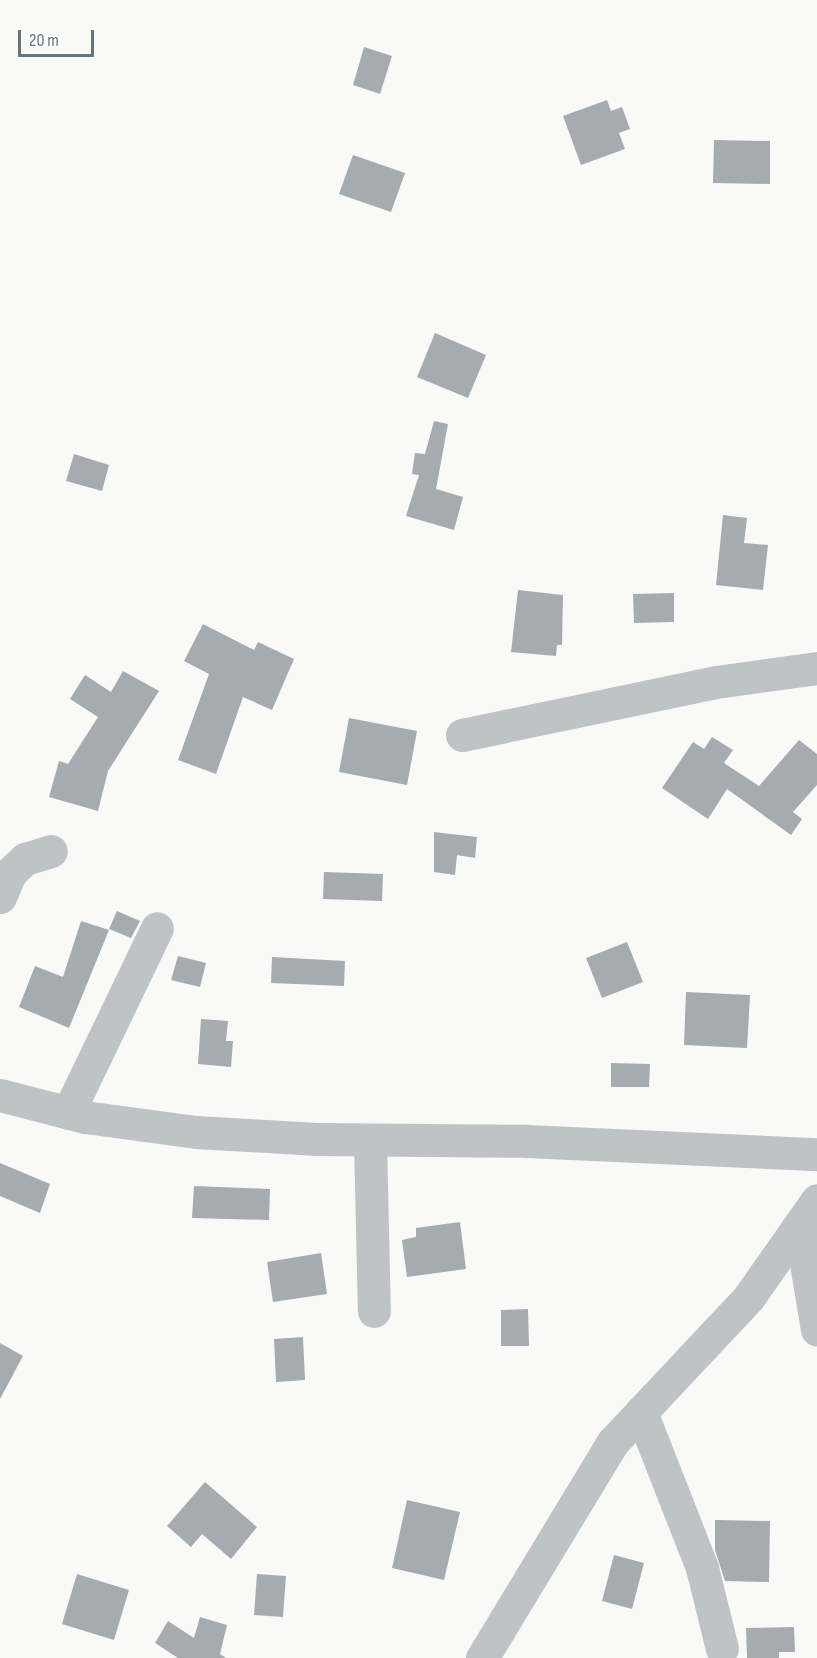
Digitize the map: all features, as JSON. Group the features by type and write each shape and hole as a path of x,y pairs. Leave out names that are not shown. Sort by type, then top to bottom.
{"street":[{"path":"462,735 716,682 817,668"},
{"path":"0,897 10,873 25,859 51,851"},
{"path":"68,1113 157,928"},
{"path":"0,1095 68,1113 196,1132 370,1140 526,1141 817,1154"},
{"path":"370,1140 374,1311"},
{"path":"482,1658 614,1442 749,1297 817,1200"},
{"path":"800,1227 817,1330"},
{"path":"641,1412 702,1568 722,1649"}],"building":[{"path":"364,47 392,56 380,94 353,85"},
{"path":"607,100 611,111 622,107 630,129 619,133 625,149 581,165 563,116"},
{"path":"714,140 770,141 770,184 713,183"},
{"path":"353,155 405,173 391,212 339,194"},
{"path":"435,333 486,355 468,398 417,377"},
{"path":"434,421 448,424 436,489 463,497 454,530 406,516 419,475 412,474 415,453 425,454"},
{"path":"74,454 109,465 102,491 66,481"},
{"path":"723,515 747,518 744,543 768,545 763,590 716,585"},
{"path":"518,590 563,595 562,645 557,645 556,656 511,652"},
{"path":"674,593 674,622 634,623 633,594"},
{"path":"203,624 254,650 258,642 294,659 272,710 243,697 216,774 178,760 209,674 184,661"},
{"path":"123,671 159,691 108,771 98,811 49,797 59,761 68,764 98,717 70,699 85,675 111,692"},
{"path":"349,718 417,731 407,785 339,772"},
{"path":"712,737 733,750 724,763 759,786 799,740 817,754 817,785 793,812 802,819 791,835 727,789 708,819 662,788 693,742 704,749"},
{"path":"434,832 477,837 475,858 457,855 455,875 434,872"},
{"path":"324,872 383,874 382,901 323,899"},
{"path":"117,911 140,921 131,938 109,929"},
{"path":"81,921 109,930 69,1028 19,1007 35,966 63,977"},
{"path":"627,942 643,982 602,998 586,958"},
{"path":"178,956 206,963 200,987 171,980"},
{"path":"272,957 345,961 344,986 271,983"},
{"path":"686,992 750,995 747,1048 684,1045"},
{"path":"201,1019 228,1021 226,1041 233,1041 231,1067 198,1064"},
{"path":"611,1063 650,1064 649,1087 611,1087"},
{"path":"0,1163 50,1184 40,1213 0,1196"},
{"path":"194,1186 270,1189 269,1220 192,1218"},
{"path":"460,1222 466,1269 407,1277 402,1240 416,1237 416,1228"},
{"path":"321,1253 327,1294 273,1302 267,1262"},
{"path":"528,1309 529,1346 501,1346 501,1310"},
{"path":"303,1337 305,1380 276,1382 274,1339"},
{"path":"0,1343 23,1356 0,1399"},
{"path":"205,1482 257,1527 231,1559 202,1534 191,1547 167,1526"},
{"path":"407,1500 460,1512 444,1580 392,1568"},
{"path":"715,1520 770,1521 769,1582 725,1581 715,1550"},
{"path":"614,1555 644,1563 632,1609 602,1601"},
{"path":"77,1574 129,1590 114,1640 62,1624"},
{"path":"257,1574 286,1576 283,1617 254,1615"},
{"path":"200,1617 227,1625 220,1654 226,1658 178,1658 155,1643 168,1621 194,1638"},
{"path":"794,1627 795,1652 779,1652 779,1658 747,1658 746,1628"}]}
